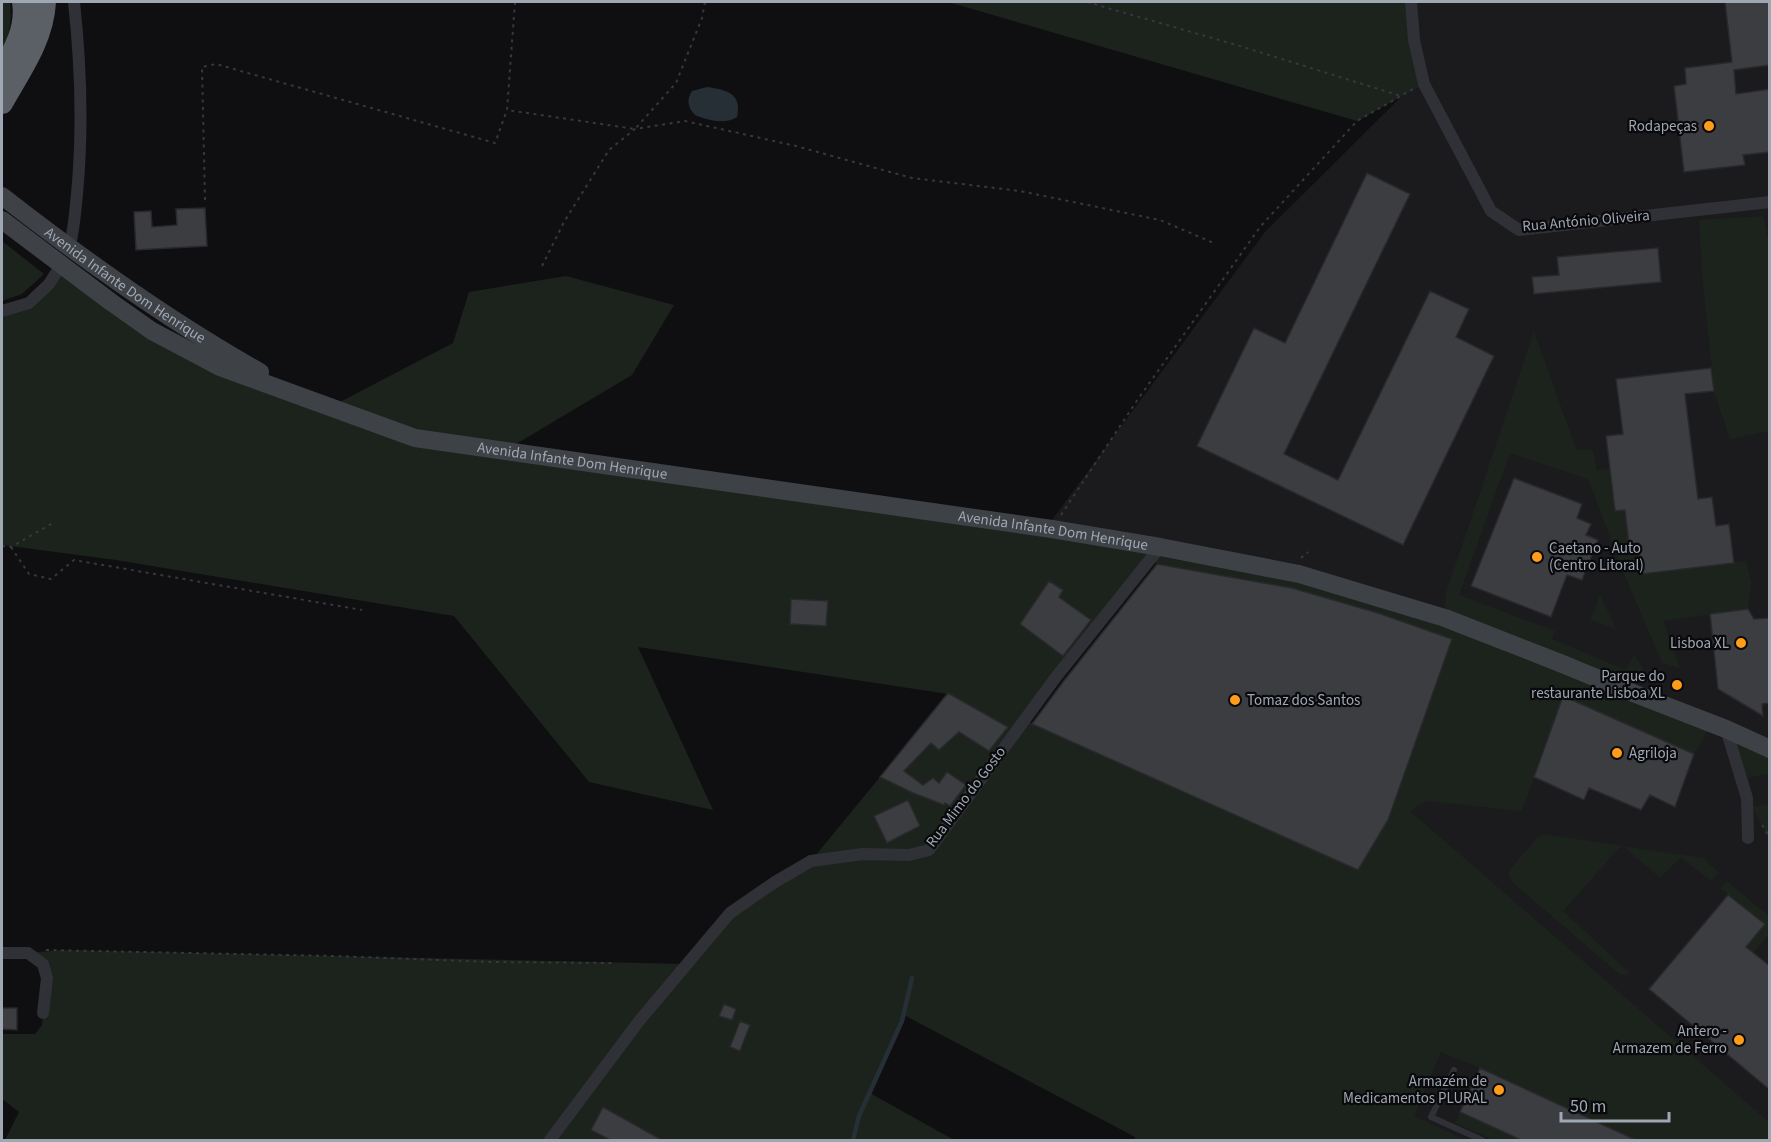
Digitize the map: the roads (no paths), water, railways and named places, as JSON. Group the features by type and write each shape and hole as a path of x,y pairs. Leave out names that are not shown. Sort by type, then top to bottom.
{"highway":[{"path":"2,70 20,35 24,17 23,2"},
{"path":"2,103 32,52 40,32 45,2"}],"main road":[{"name":"Avenida Infante Dom Henrique","path":"2,196 69,249 191,332 315,402"},
{"name":"Avenida Infante Dom Henrique","path":"2,220 61,266 152,331 220,367 415,438 1052,530 1160,547 1299,574 1445,618 1726,729 1770,749"},
{"path":"61,266 69,249"}],"street":[{"path":"69,249 73,235 81,115 74,2"},
{"name":"Rua António Oliveira","path":"1411,2 1414,40 1424,84 1491,211 1519,230 1770,202"},
{"path":"2,311 30,303 49,284 61,266"},
{"name":"Rua Mimo do Gosto","path":"550,1140 639,1021 730,913 811,861 863,854 909,855 929,850 1056,677 1160,547"},
{"path":"1726,729 1747,798 1748,838"},
{"path":"2,953 28,953 43,964 47,978 43,1012"}],"lane":[{"path":"1454,1070 1431,1117 1482,1140"}],"waterway":[{"path":"853,1140 859,1116 902,1021 912,978"}],"place":[{"name":"Rodapeças","path":"1709,126"},
{"name":"Caetano - Auto (Centro Litoral)","path":"1537,557"},
{"name":"Lisboa XL","path":"1741,643"},
{"name":"Parque do restaurante Lisboa XL","path":"1677,685"},
{"name":"Tomaz dos Santos","path":"1235,700"},
{"name":"Agriloja","path":"1617,753"},
{"name":"Antero - Armazem de Ferro","path":"1739,1040"},
{"name":"Armazém de Medicamentos PLURAL","path":"1499,1090"}]}
